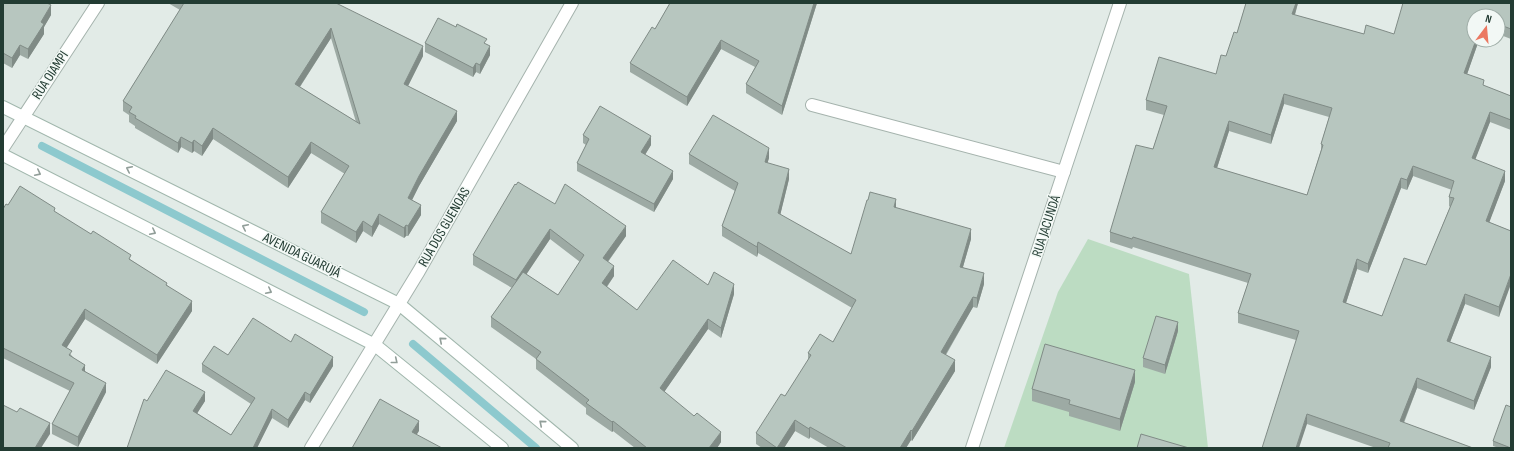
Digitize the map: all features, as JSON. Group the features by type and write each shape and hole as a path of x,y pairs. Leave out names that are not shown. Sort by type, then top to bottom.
{"street":[{"name":"RUA OIAMPI","path":"3,148 98,3"},
{"name":"RUA DOS GUENOAS","path":"311,448 375,345 572,3"},
{"name":"RUA JACUNDÁ","path":"972,448 1120,3"},
{"path":"812,105 1064,172"},
{"name":"AVENIDA GUARUJÁ","path":"3,107 399,304 572,448"},
{"path":"3,155 375,345 502,448"}],"green space":[{"path":"1088,239 1189,274 1208,448 1004,448 1058,292"}],"building":[{"path":"3,3 47,3 51,5 41,22 44,24 28,49 20,45 12,58 3,53"},
{"path":"184,3 336,3 423,46 404,84 457,111 419,176 408,198 421,205 408,226 406,225 404,228 379,214 372,227 363,221 356,232 321,212 349,166 311,142 288,177 213,128 202,146 194,140 192,143 181,137 178,143 135,118 136,116 129,112 132,107 123,101","holes":["331,28 360,124 295,84"]},
{"path":"670,3 814,3 782,106 746,84 759,61 721,40 687,97 630,63 652,27 655,29"},
{"path":"1246,3 1296,3 1292,14 1364,34 1366,25 1394,34 1403,3 1511,3 1511,29 1506,27 1506,8 1466,8 1466,48 1473,48 1464,73 1484,80 1483,85 1511,96 1511,120 1490,112 1472,158 1505,171 1486,221 1511,231 1511,274 1499,307 1465,294 1447,341 1491,357 1474,401 1417,378 1400,421 1473,448 1388,448 1390,443 1307,414 1296,448 1262,448 1299,331 1238,313 1251,274 1133,237 1132,239 1110,232 1136,145 1153,149 1167,106 1146,100 1159,57 1216,74 1221,55 1226,56 1234,32 1237,33","holes":["1284,94 1332,108 1321,144 1323,145 1307,195 1214,167 1229,121 1271,135","1413,166 1454,181 1449,197 1454,198 1426,265 1404,258 1382,316 1343,302 1357,259 1368,264 1401,178 1407,180"]},
{"path":"438,18 456,27 457,24 487,39 484,43 490,46 480,65 476,63 473,68 425,43"},
{"path":"600,106 651,136 641,152 673,171 654,204 577,163 589,139 583,135"},
{"path":"713,115 769,148 765,162 789,169 778,213 851,254 870,192 896,199 894,207 971,229 960,267 984,273 977,298 973,297 941,352 955,360 900,448 847,448 810,427 809,429 795,420 777,448 756,433 781,394 785,396 811,355 808,353 820,334 833,342 856,300 758,242 757,247 722,226 738,183 689,154"},
{"path":"518,182 555,204 565,184 626,226 603,258 614,266 602,283 637,310 673,260 708,285 714,272 734,284 721,328 708,319 660,388 694,416 697,413 721,432 709,448 647,448 613,421 612,422 586,403 589,400 536,359 541,352 491,317 523,272 558,295 584,255 550,229 516,280 473,255 515,184 516,185"},
{"path":"20,186 55,208 54,211 91,234 93,231 131,255 129,259 192,301 157,355 85,309 62,345 72,351 69,355 85,365 82,370 106,383 78,437 52,424 74,383 3,348 3,209 6,204 8,205"},
{"path":"1156,316 1178,322 1165,365 1143,358"},
{"path":"253,318 291,342 295,334 333,357 310,395 305,392 288,420 272,409 253,448 127,448 144,399 147,401 166,370 205,392 193,411 231,435 255,398 202,364 214,346 228,355"},
{"path":"1045,344 1135,370 1120,419 1069,404 1070,400 1032,389"},
{"path":"380,399 419,421 412,432 442,448 352,448"},
{"path":"3,405 17,412 20,408 50,423 35,448 3,448"},
{"path":"1506,405 1511,407 1511,448 1493,441"},
{"path":"1141,434 1189,448 1137,448"}],"waterway":[{"path":"42,146 364,312"},
{"path":"413,344 536,448"}]}
